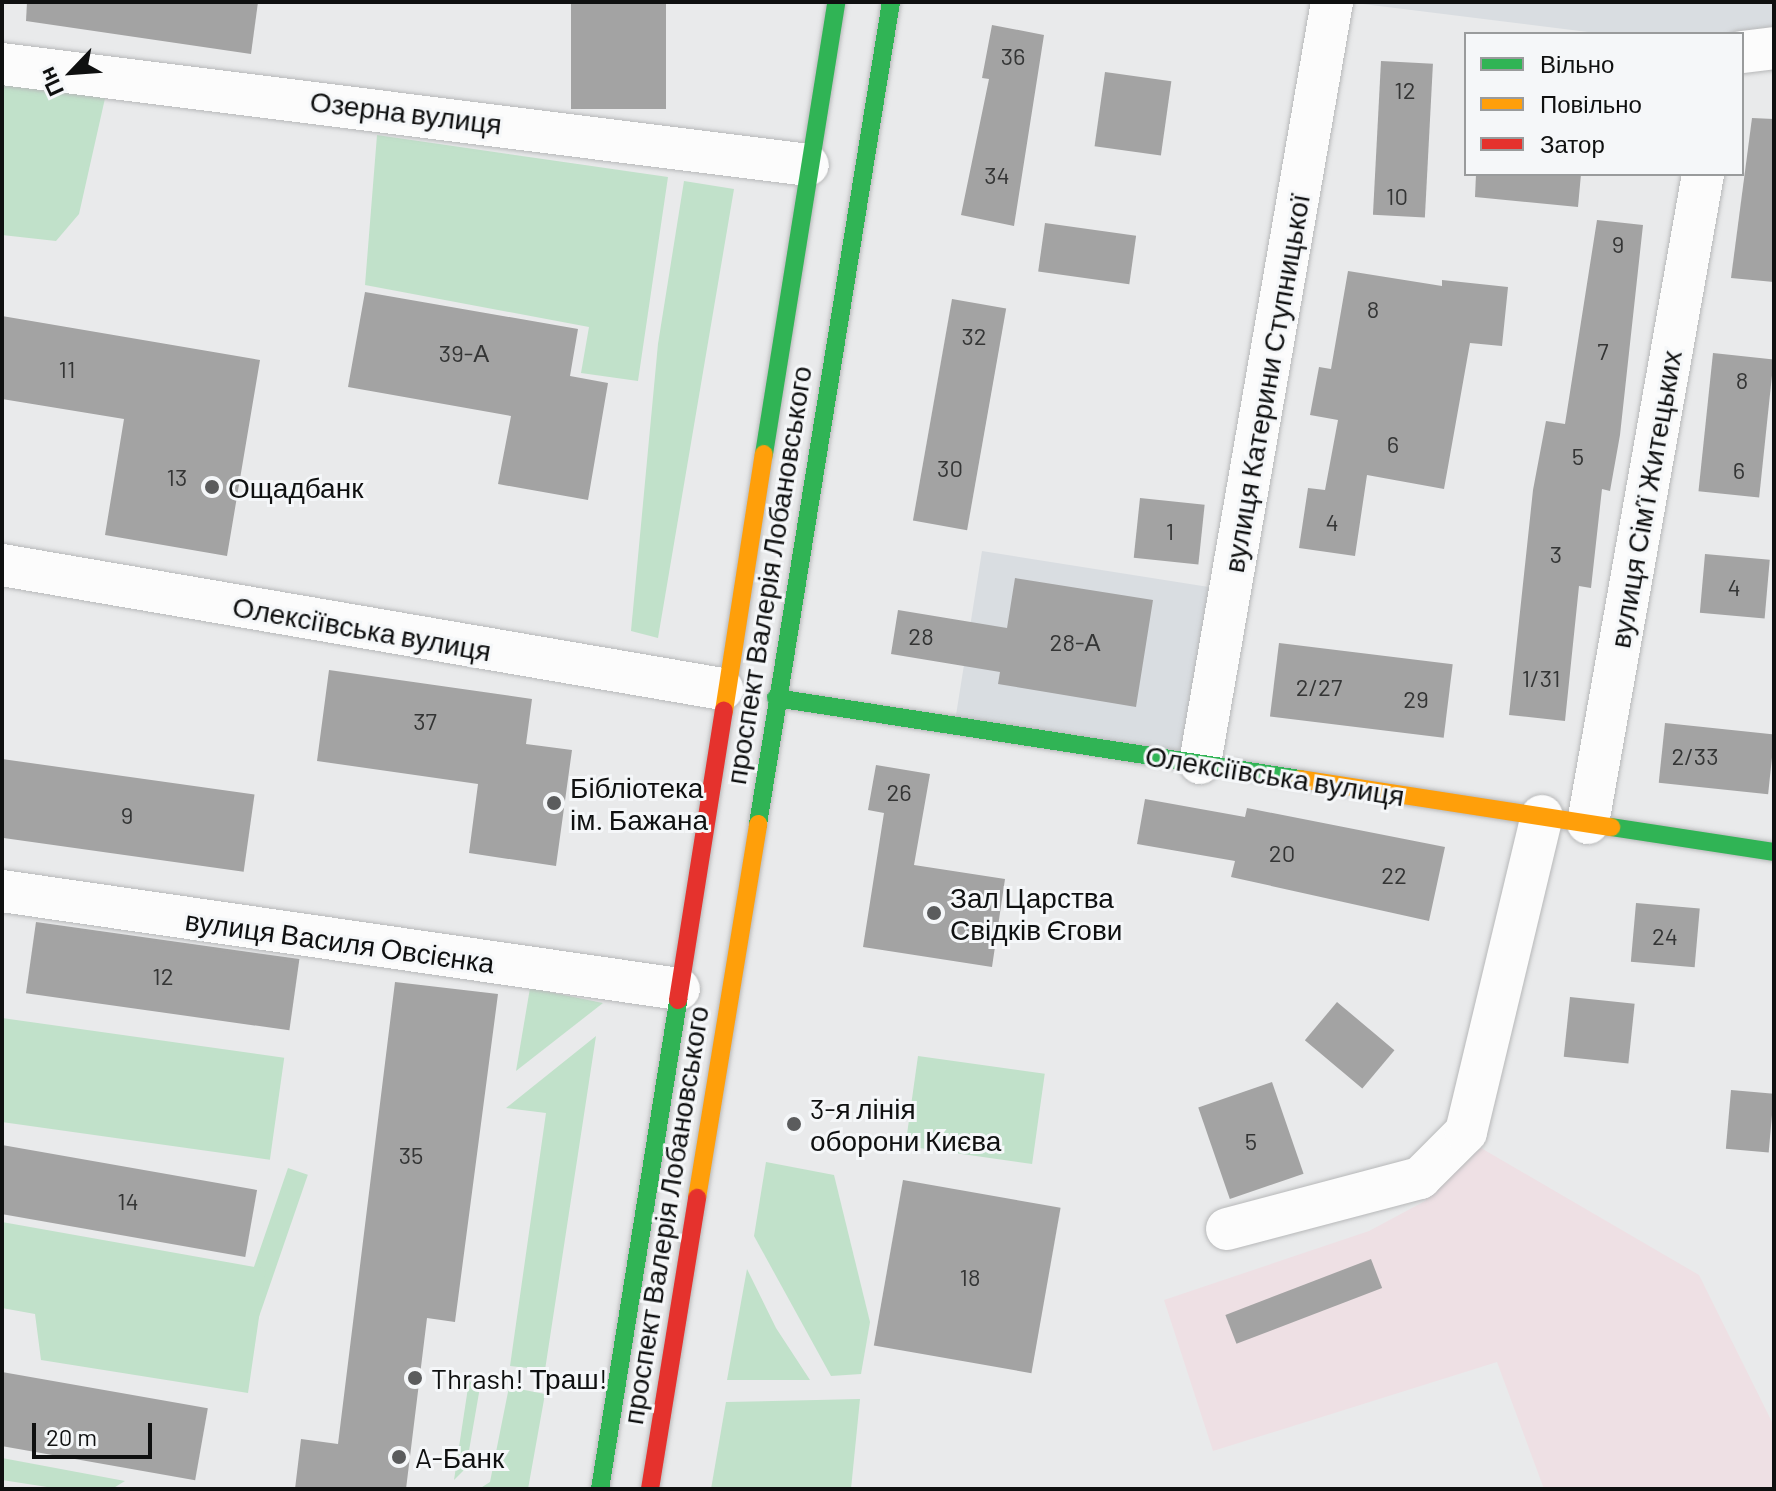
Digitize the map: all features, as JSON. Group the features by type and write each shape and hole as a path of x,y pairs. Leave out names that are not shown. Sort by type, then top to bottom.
{"main road":[{"name":"проспект Валерія Лобановського","path":"600,1489 679,989 722,689 836,2"},
{"name":"проспект Валерія Лобановського","path":"650,1489 891,2"},
{"name":"Олексіївська вулиця","path":"776,698 1774,852"}],"street":[{"name":"вулиця Катерини Ступницької","path":"1200,763 1332,2"},
{"path":"1744,52 1774,48"},
{"name":"Озерна вулиця","path":"2,64 808,165"},
{"name":"вулиця Сімʼї Житецьких","path":"1588,823 1703,176"},
{"name":"Олексіївська вулиця","path":"2,565 722,689"},
{"path":"1227,1229 1420,1178 1466,1132 1542,816"},
{"name":"вулиця Василя Овсієнка","path":"2,891 679,989"}],"shaded area":[{"path":"1774,2 1774,27 1744,32 1588,32 1355,3"},
{"path":"982,551 1215,588 1189,754 956,717"},
{"path":"1481,1148 1699,1275 1774,1426 1774,1489 1544,1489 1497,1362 1213,1451 1164,1300 1369,1231 1425,1201"}],"green space":[{"path":"2,76 108,85 79,214 56,241 2,235"},
{"path":"377,135 668,177 638,381 581,373 589,327 365,285"},
{"path":"684,181 734,189 658,638 631,631 658,344"},
{"path":"530,988 603,1003 516,1071"},
{"path":"2,1018 284,1058 270,1160 2,1122"},
{"path":"596,1036 545,1370 510,1366 546,1113 506,1108"},
{"path":"918,1056 1045,1074 1032,1164 905,1146"},
{"path":"766,1162 834,1175 870,1322 861,1374 831,1376 754,1236"},
{"path":"288,1168 308,1175 239,1375 219,1368"},
{"path":"2,1222 266,1269 248,1393 41,1360 35,1314 2,1308"},
{"path":"747,1269 776,1328 810,1380 727,1380"},
{"path":"469,1381 480,1387 466,1468 454,1480"},
{"path":"509,1387 545,1394 528,1489 479,1489 490,1482"},
{"path":"860,1399 851,1489 711,1489 726,1402"},
{"path":"2,1458 125,1481 112,1489 60,1489 2,1480"}],"building":[{"path":"27,2 258,2 251,54 26,21"},
{"path":"571,2 666,2 666,109 571,109"},
{"path":"992,25 1044,35 1014,226 961,215 989,79 982,78"},
{"path":"1381,61 1433,64 1425,218 1373,215"},
{"path":"1105,72 1171,81 1161,156 1095,146"},
{"path":"1752,118 1774,119 1774,282 1731,278"},
{"path":"1476,176 1581,176 1578,207 1475,197"},
{"path":"1597,220 1643,225 1620,435 1610,491 1602,489 1591,588 1579,586 1565,721 1509,715 1533,490 1546,421 1565,424"},
{"path":"1045,223 1136,236 1129,284 1038,272"},
{"path":"1348,271 1442,286 1442,280 1508,287 1502,346 1470,343 1444,489 1367,475 1355,556 1299,548 1308,488 1325,490 1338,420 1310,415 1319,367 1331,369"},
{"path":"365,292 578,329 570,376 608,383 588,500 498,484 511,416 348,387"},
{"path":"952,299 1006,309 967,530 913,521"},
{"path":"2,316 260,360 227,556 105,535 124,419 2,399"},
{"path":"1713,353 1774,359 1759,498 1698,491"},
{"path":"1140,498 1205,505 1198,564 1134,558"},
{"path":"1705,554 1770,560 1765,618 1700,613"},
{"path":"1015,578 1153,600 1136,707 998,684 1000,672 891,654 898,610 1007,628"},
{"path":"1279,643 1453,664 1444,738 1270,716"},
{"path":"329,670 532,699 526,744 572,750 556,866 469,853 478,784 317,761"},
{"path":"1665,723 1774,734 1768,794 1659,783"},
{"path":"2,759 255,794 244,872 2,838"},
{"name":"Зал Царства Свідків Єгови","path":"876,765 930,774 914,865 1005,879 992,967 863,947 884,813 868,810"},
{"path":"1145,799 1245,817 1247,808 1445,847 1429,921 1231,877 1235,861 1137,844"},
{"path":"1636,903 1700,909 1695,967 1631,962"},
{"path":"36,922 299,959 289,1030 26,993"},
{"path":"395,982 498,994 455,1322 427,1318 406,1489 295,1489 301,1439 338,1444"},
{"path":"1570,997 1635,1004 1628,1063 1564,1057"},
{"path":"1337,1002 1394,1050 1362,1089 1305,1040"},
{"path":"1272,1082 1304,1174 1230,1199 1198,1107"},
{"path":"1731,1090 1774,1094 1769,1153 1726,1149"},
{"path":"2,1145 257,1190 245,1257 2,1214"},
{"path":"903,1180 1061,1208 1031,1373 874,1345"},
{"path":"1371,1259 1382,1288 1236,1344 1225,1315"},
{"path":"2,1372 208,1408 195,1480 2,1446"}],"traffic: fast":[{"path":"764,454 836,2"},
{"path":"758,824 891,2"},
{"path":"776,698 1300,779"},
{"path":"1611,827 1774,852"},
{"path":"600,1489 678,1000"}],"traffic: slow":[{"path":"724,711 764,454"},
{"path":"1300,779 1611,827"},
{"path":"697,1198 758,824"}],"traffic: jam":[{"path":"678,1000 724,711"},
{"path":"650,1489 697,1198"}],"place":[{"name":"Ощадбанк","path":"212,487"},
{"name":"Бібліотека ім. Бажана","path":"554,803"},
{"name":"Зал Царства Свідків Єгови","path":"934,913"},
{"name":"3-я лінія оборони Києва","path":"794,1124"},
{"name":"Thrash! Траш!","path":"415,1378"},
{"name":"A-Банк","path":"399,1457"}]}
